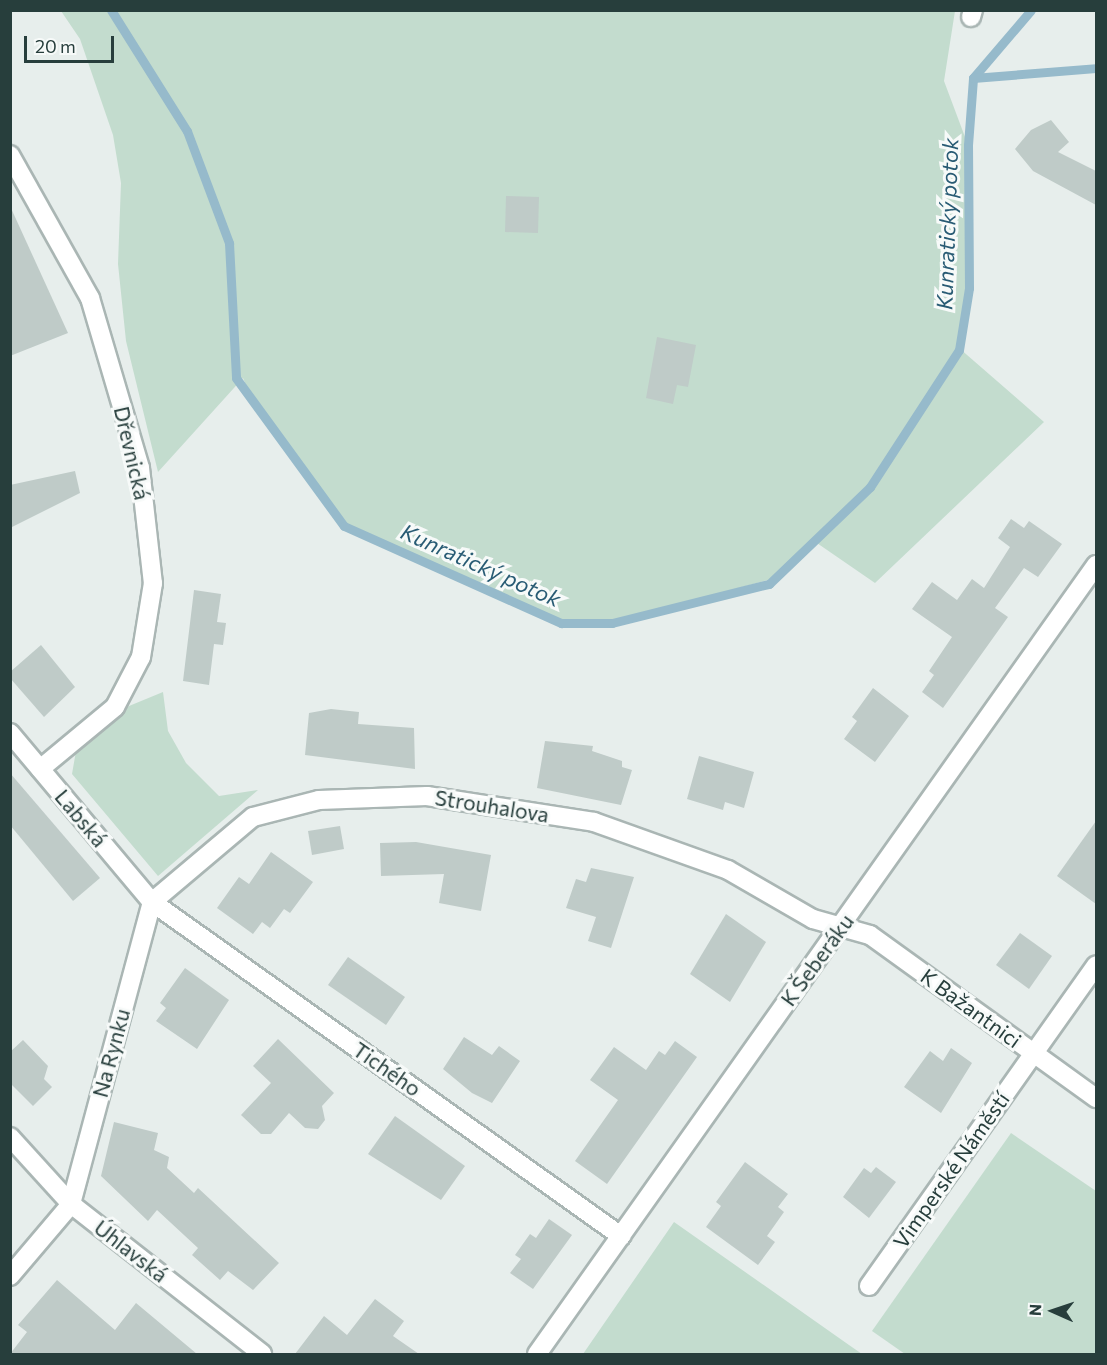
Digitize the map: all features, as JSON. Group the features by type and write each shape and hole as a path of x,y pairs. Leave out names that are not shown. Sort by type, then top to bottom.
{"street":[{"name":"Dřevnická","path":"10,155 90,298 140,468 153,583 141,657 115,707 40,769"},
{"name":"K Šeberáku","path":"537,1354 1096,565"},
{"name":"Labská","path":"10,733 152,902"},
{"name":"Strouhalova","path":"152,902 253,817 320,800 427,796 594,822 728,870 813,919 842,925"},
{"name":"Na Rynku","path":"71,1204 152,902"},
{"name":"Tichého","path":"152,902 621,1236"},
{"name":"K Bažantnici","path":"842,925 870,935 1096,1098"},
{"name":"Vimperské Náměstí","path":"869,1286 1096,965"},
{"name":"Úhlavská","path":"10,1137 71,1204 262,1354"},
{"path":"10,1276 71,1204"}],"green space":[{"path":"61,11 955,11 944,81 968,145 969,288 959,348 1044,422 875,583 814,541 775,578 612,623 561,622 344,526 257,411 243,378 158,472 126,341 118,264 121,183 113,135 80,39"},
{"path":"163,692 168,731 186,763 219,796 258,790 158,876 72,774 76,751 129,706"},
{"path":"1011,1133 1096,1191 1096,1354 905,1354 872,1331"},
{"path":"674,1222 849,1345 862,1354 583,1354"}],"building":[{"path":"1051,120 1069,142 1058,152 1096,171 1096,205 1033,171 1015,149 1031,130"},
{"path":"506,196 539,197 538,233 505,232"},
{"path":"10,206 68,333 10,356"},
{"path":"657,337 696,345 688,387 677,385 673,404 646,398"},
{"path":"75,471 80,493 10,528 10,485"},
{"path":"1011,519 1024,528 1029,521 1062,544 1038,577 1024,568 995,608 1008,617 943,708 922,692 934,675 929,671 952,637 912,609 932,582 957,600 972,579 984,588 1010,547 998,538"},
{"path":"194,590 221,594 217,622 226,623 223,645 214,644 209,685 183,681"},
{"path":"41,645 75,687 44,717 10,678 10,672"},
{"path":"873,688 909,716 875,762 844,739 857,721 852,717"},
{"path":"331,709 359,712 358,724 414,728 415,769 305,755 309,713"},
{"path":"545,741 593,746 592,751 622,761 622,767 632,770 621,805 537,788"},
{"path":"699,756 754,772 744,808 725,802 723,810 687,799"},
{"path":"10,773 100,878 73,901 10,825"},
{"path":"1096,821 1096,904 1057,876"},
{"path":"340,826 344,849 312,855 308,831"},
{"path":"416,842 491,855 481,911 439,903 444,874 381,876 380,843"},
{"path":"271,852 313,882 290,913 284,909 270,928 262,922 253,934 217,908 239,877 249,884"},
{"path":"591,868 634,877 611,948 588,941 596,917 566,908 576,879 586,882"},
{"path":"726,914 766,942 730,1002 690,974"},
{"path":"1020,933 1052,956 1029,989 996,965"},
{"path":"348,957 405,997 386,1025 328,985"},
{"path":"185,968 229,1000 197,1049 156,1021 166,1008 160,1003"},
{"path":"464,1037 492,1055 499,1046 520,1061 492,1103 472,1093 443,1069"},
{"path":"278,1039 334,1093 322,1106 325,1120 318,1129 305,1128 289,1113 271,1134 261,1134 241,1115 271,1083 253,1066"},
{"path":"23,1040 48,1066 44,1079 52,1087 33,1106 10,1083 10,1052"},
{"path":"675,1041 697,1057 607,1184 575,1161 618,1100 590,1080 614,1047 646,1070 659,1051 665,1055"},
{"path":"951,1048 972,1063 941,1113 904,1087 930,1051 943,1061"},
{"path":"395,1116 465,1166 441,1200 368,1154"},
{"path":"114,1122 158,1133 154,1150 169,1157 167,1168 194,1193 198,1188 279,1263 253,1290 228,1271 220,1280 192,1255 198,1248 157,1210 148,1221 101,1176"},
{"path":"745,1162 788,1194 778,1207 784,1212 767,1236 775,1242 758,1265 706,1227 721,1206 716,1202"},
{"path":"876,1167 896,1182 869,1218 843,1197 864,1168 871,1173"},
{"path":"549,1219 572,1235 533,1289 510,1273 521,1259 515,1255 530,1234 536,1238"},
{"path":"57,1280 115,1330 136,1303 197,1354 10,1354 27,1332 18,1325"},
{"path":"375,1299 404,1321 393,1336 419,1354 295,1354 324,1316 347,1335"}],"waterway":[{"name":"Kunratický potok","path":"111,10 187,131 229,243 236,378 344,526 561,623 612,623 769,584 870,487 959,350 969,288 968,145 973,78 1031,10"},
{"path":"973,78 1096,68"}]}
